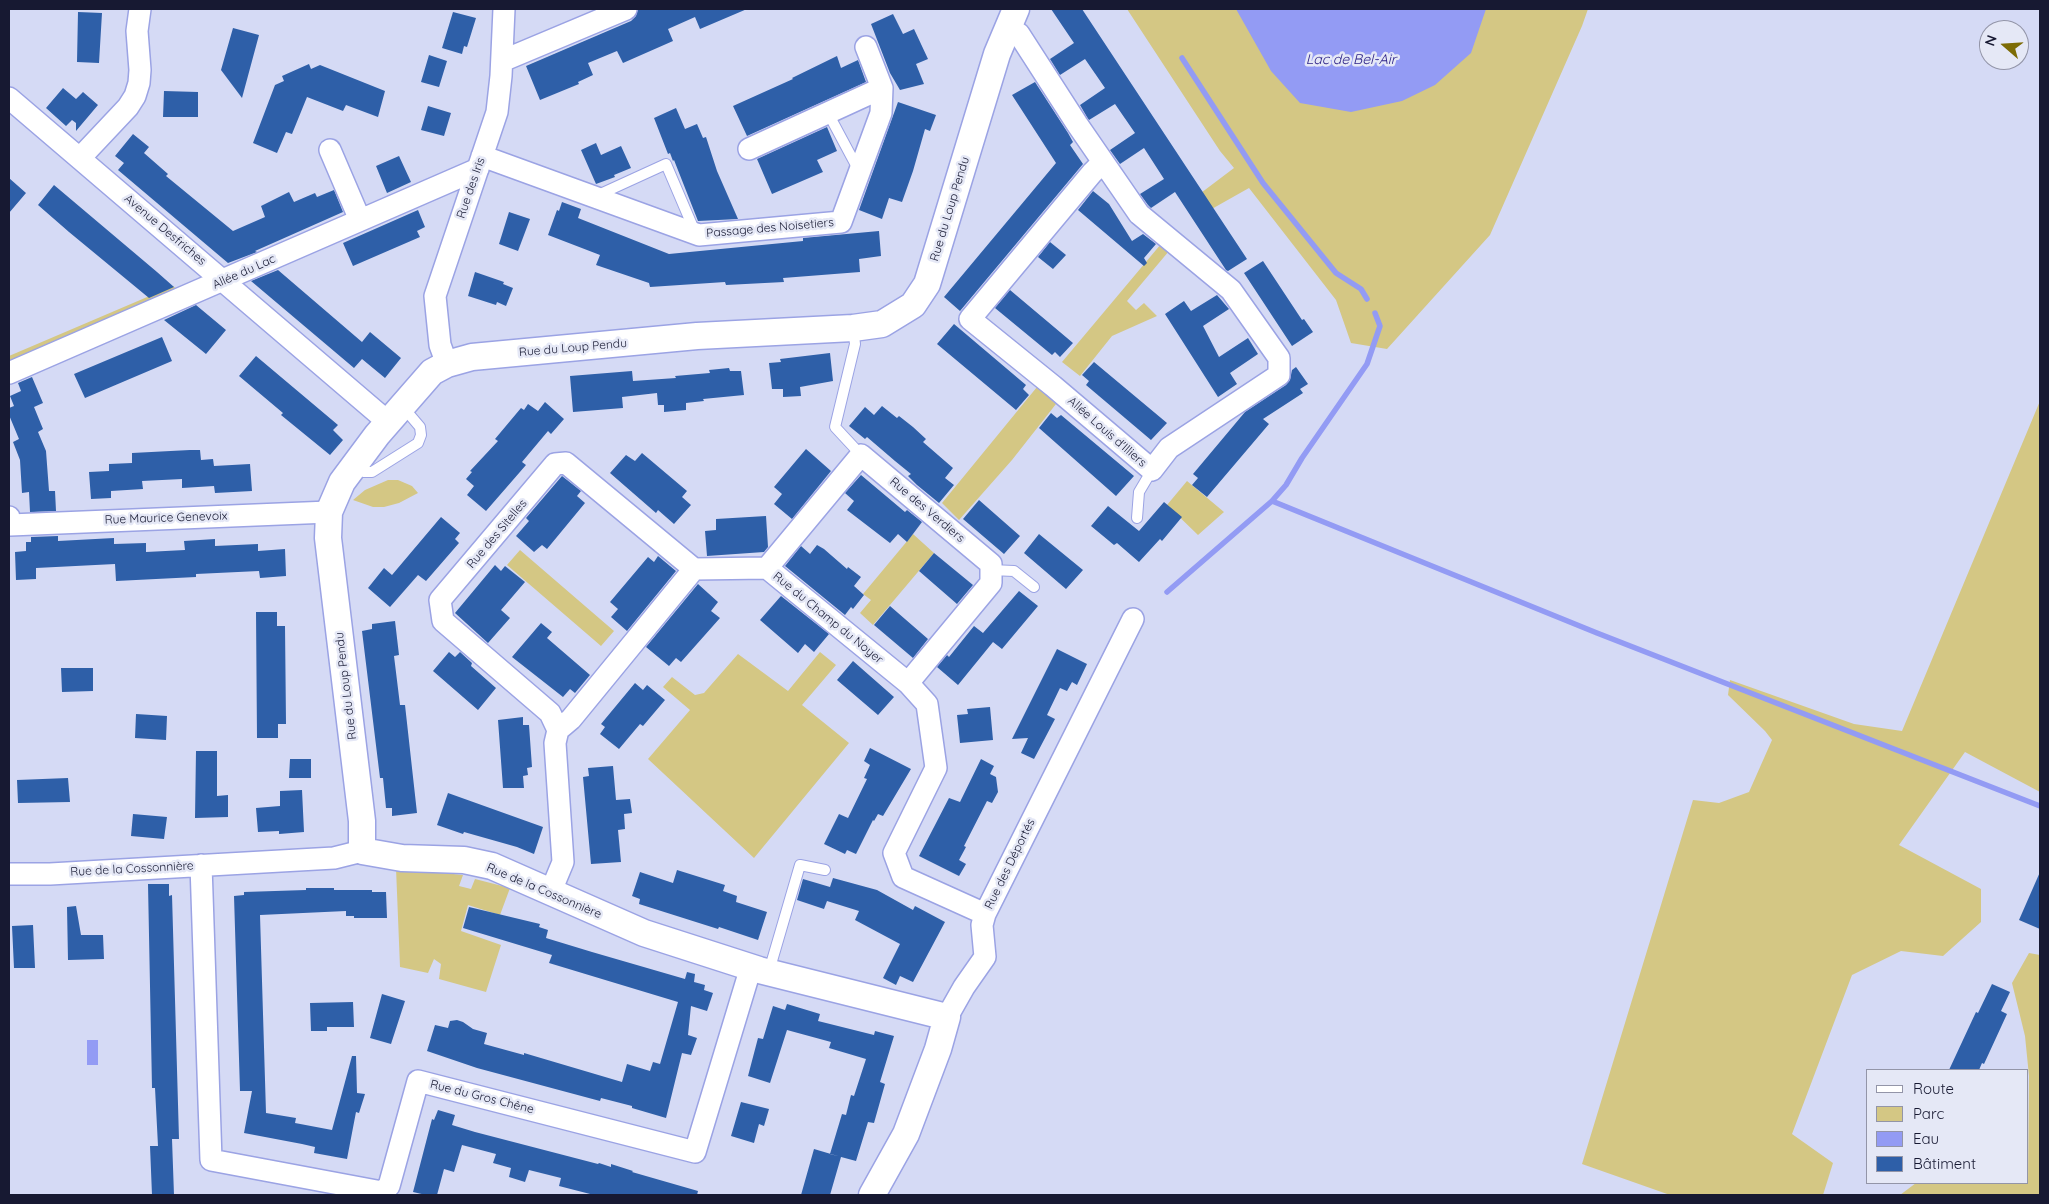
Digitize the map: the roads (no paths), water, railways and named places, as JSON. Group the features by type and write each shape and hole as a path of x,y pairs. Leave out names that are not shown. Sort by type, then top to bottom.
{"street":[{"path":"80,158 128,108 135,96 140,83 137,31 140,9"},
{"name":"Rue des Iris","path":"447,364 440,345 435,296 497,112 502,61 504,9"},
{"path":"502,61 626,9"},
{"name":"Allée Louis d'Illiers","path":"1012,18 1019,34 1102,163 1139,214 1231,290 1279,358 1279,375 1169,448 1152,470 970,319 1102,163"},
{"name":"Rue du Loup Pendu","path":"362,851 362,821 328,538 330,512 342,482 352,468 395,414 432,372 447,364 472,357 697,336 853,328 882,324 898,316 913,305 928,284 997,54 1012,18"},
{"name":"Passage des Noisetiers","path":"480,162 595,197 699,235 841,222 882,113 882,88 866,47"},
{"path":"749,149 882,88"},
{"name":"Avenue Desfriches","path":"9,98 224,280 395,414"},
{"path":"330,150 360,220"},
{"name":"Allée du Lac","path":"9,373 360,220 480,162"},
{"path":"767,568 861,455"},
{"name":"Rue des Verdiers","path":"861,455 991,564 991,570"},
{"name":"Rue des Sitelles","path":"558,730 550,713 443,621 440,600 555,464 566,463 694,569"},
{"name":"Rue Maurice Genevoix","path":"9,517 10,525 330,512"},
{"name":"Rue du Champ du Noyer","path":"694,569 767,568 908,683 927,704 936,768 894,853 903,878 985,914"},
{"path":"551,892 563,862 555,743 558,730 570,719 694,569"},
{"path":"908,683 991,583 991,570"},
{"name":"Rue des Déportés","path":"872,1195 906,1134 938,1049 947,1018 964,987 986,957 982,925 985,914 1133,619"},
{"name":"Rue de la Cossonnière","path":"9,874 50,874 334,858 362,851 402,858 464,860 492,866 644,933 760,970 947,1018"},
{"name":"Rue du Gros Chêne","path":"201,865 211,1160 382,1192 389,1186 418,1081 695,1152 760,970"}],"lane":[{"path":"828,113 860,172"},
{"path":"595,197 666,164 696,233"},
{"path":"853,328 855,344 835,427 861,455"},
{"path":"352,468 364,472 372,472 418,443 421,435 420,427 395,414"},
{"path":"1137,518 1139,492 1152,470"},
{"path":"991,570 1014,571 1034,587"},
{"path":"760,970 800,865 825,870"}],"water":[{"name":"Lac de Bel-Air","path":"1236,9 1486,9 1471,53 1435,85 1402,101 1351,112 1300,103 1271,71"},
{"path":"87,1040 98,1040 98,1065 87,1065"}],"waterway":[{"path":"1182,58 1263,183 1336,273 1361,289 1367,299"},
{"path":"1167,592 1272,501 1286,485 1302,458 1367,364 1380,326 1375,313"},
{"path":"1272,501 1597,633 2040,806"}]}
